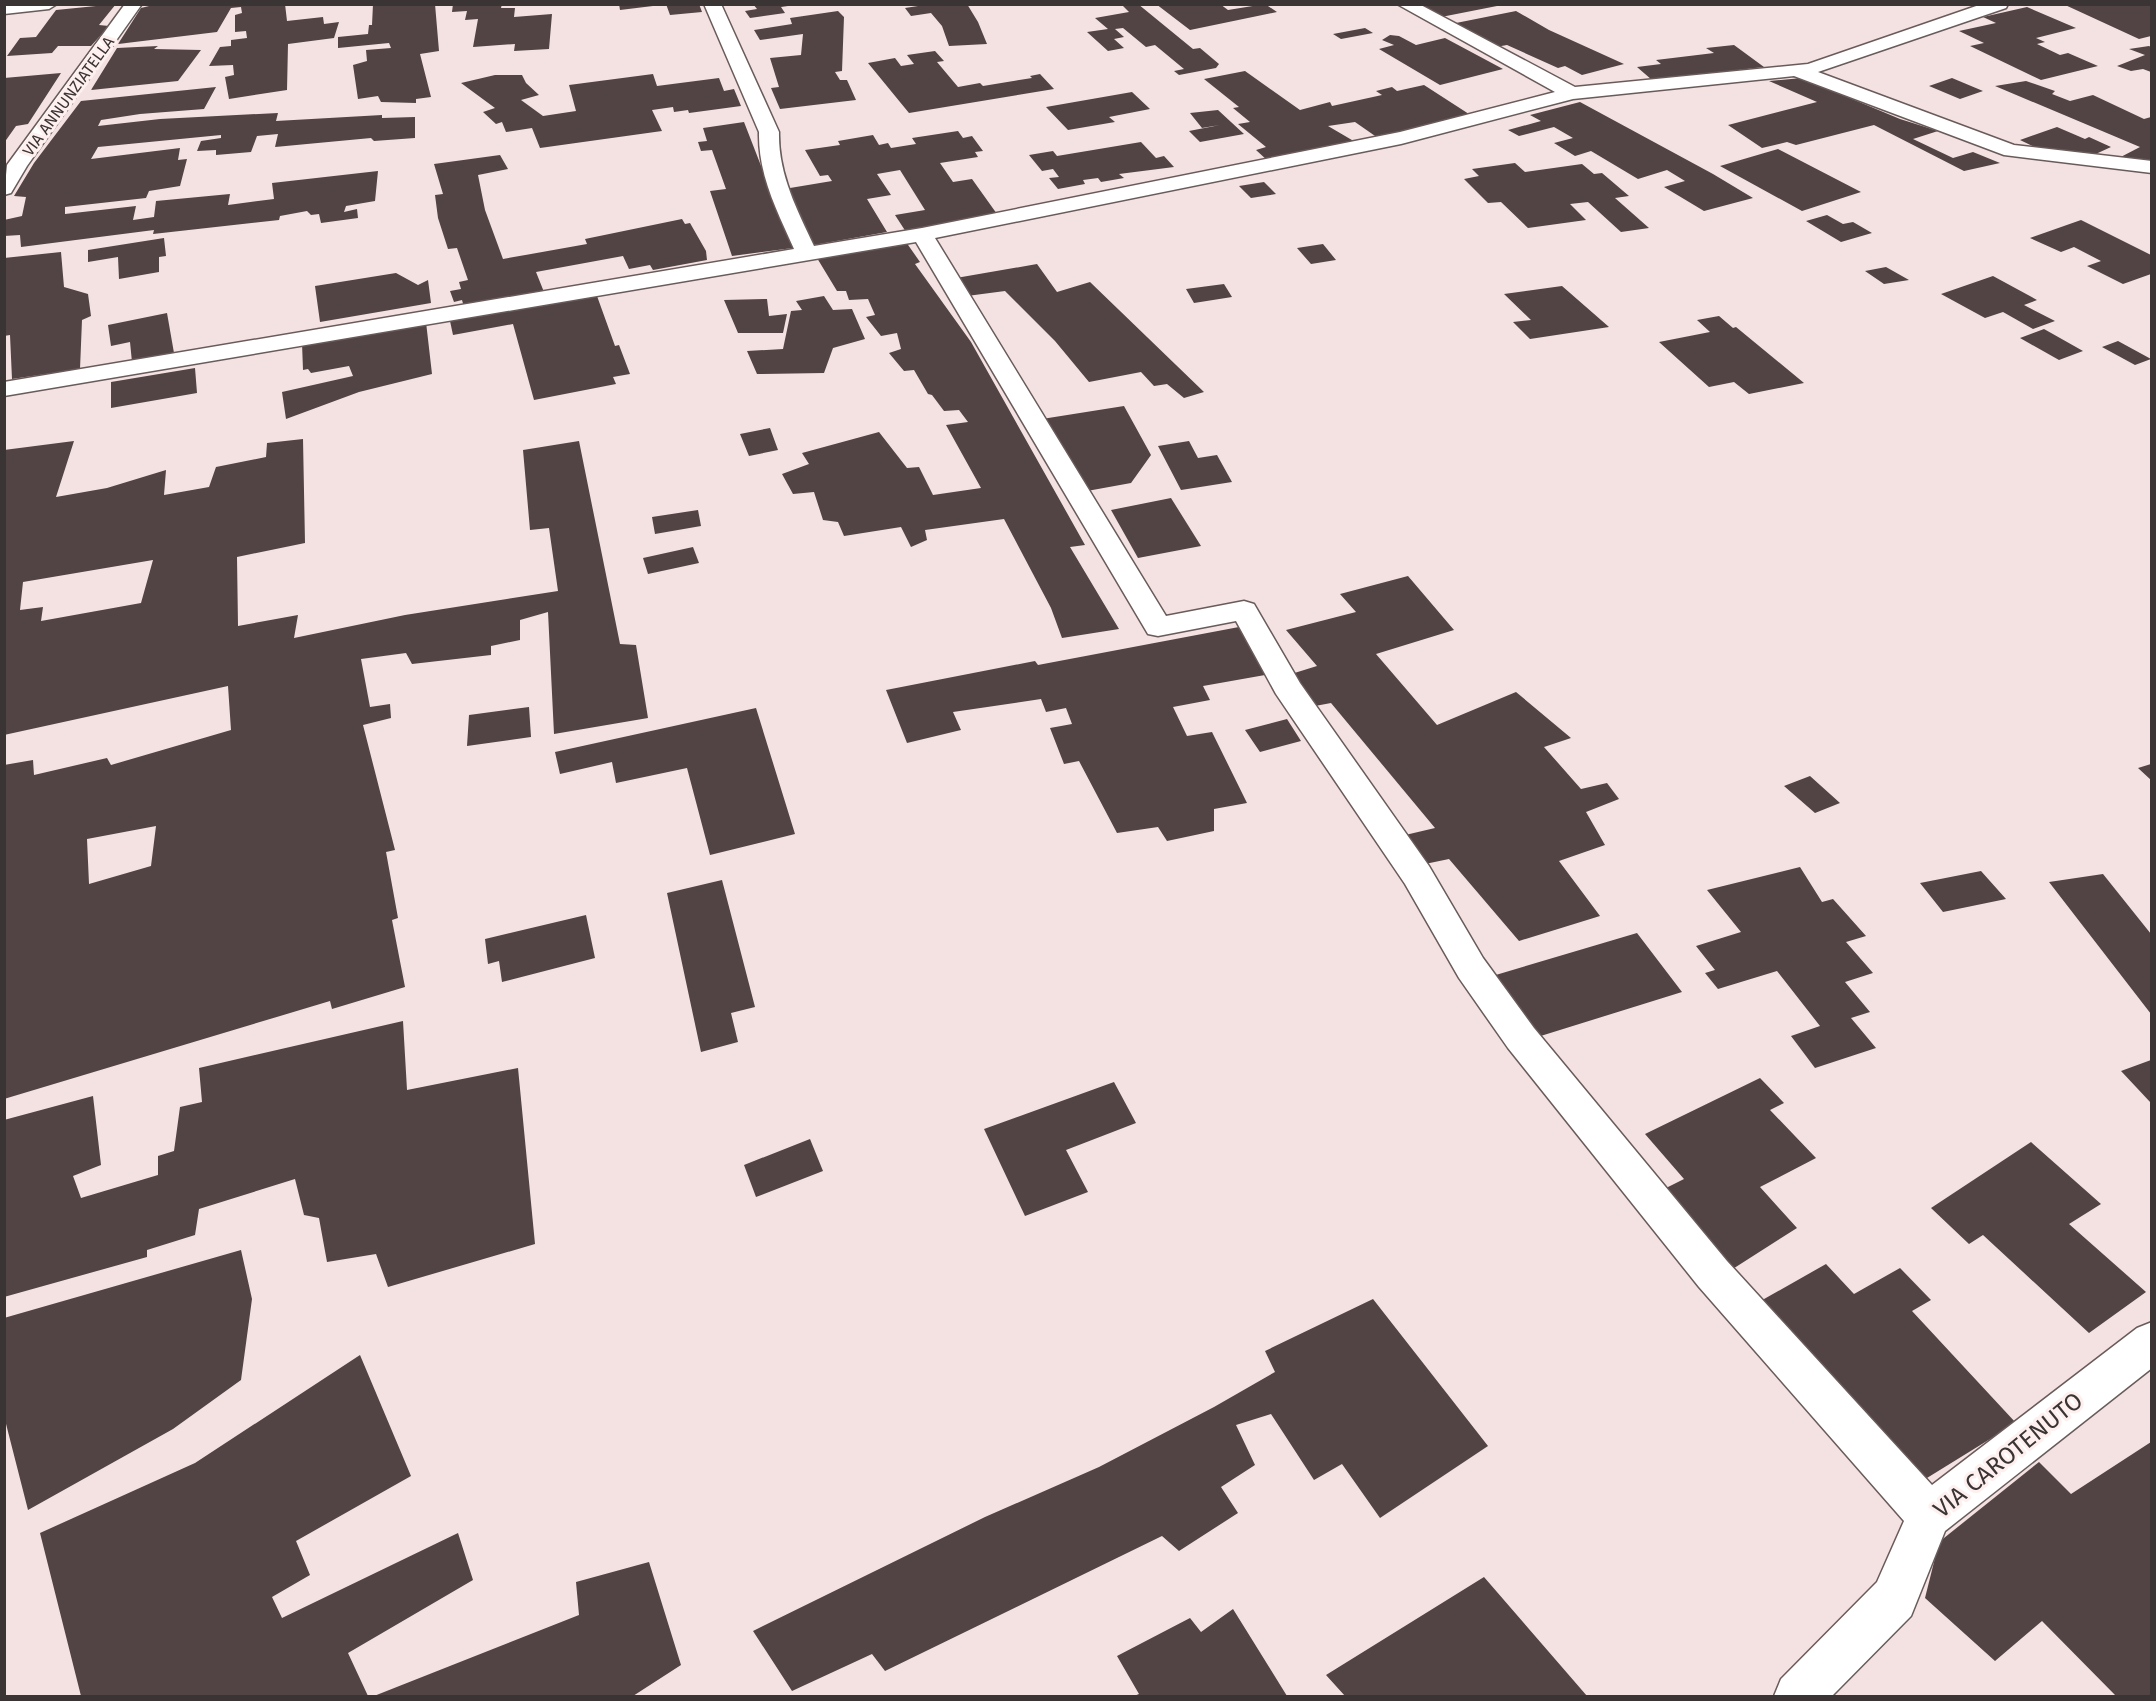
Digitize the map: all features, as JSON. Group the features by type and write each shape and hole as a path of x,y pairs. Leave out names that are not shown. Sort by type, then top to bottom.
{"street":[{"path":"4,9 49,4"},
{"name":"VIA ANNUNZIATELLA","path":"4,189 17,165 134,4"},
{"path":"712,4 769,132 767,146 777,185 807,253"},
{"path":"1405,4 1572,93"},
{"path":"4,389 922,234 1401,138 1572,93 1810,69 2000,4"},
{"path":"1794,70 2011,151 2151,166"},
{"path":"922,234 1158,627 1244,610 1287,687 1417,875 1471,968 1521,1038 1713,1274 1929,1515"},
{"name":"VIA CAROTENUTO","path":"1798,1696 1894,1599 1929,1515 2151,1342"}],"building":[{"path":"116,4 99,25 109,26 91,46 58,46 52,53 7,56 20,38 36,37 56,10"},
{"path":"157,4 285,4 287,21 323,17 324,24 339,22 334,38 288,44 287,90 229,99 225,77 234,75 233,65 209,66 220,47 231,46 231,40 247,38 246,31 235,32 235,15 242,13 241,7 231,8 217,32 118,44 141,8"},
{"path":"373,4 435,4 439,51 420,54 431,97 416,99 416,103 381,102 378,96 358,99 353,65 367,61 366,50 391,48 389,43 338,48 338,37 368,34 369,25 372,25"},
{"path":"453,4 502,4 501,8 515,8 514,17 552,14 549,49 514,51 515,44 473,47 478,19 465,20 467,11 452,12"},
{"path":"619,4 652,4 653,6 620,10"},
{"path":"666,4 699,4 702,12 670,15"},
{"path":"753,4 788,4 788,6 781,7 785,13 750,18 745,11 757,9"},
{"path":"931,4 967,4 987,44 949,46 942,26 931,13 911,16 905,8"},
{"path":"1121,4 1138,4 1193,49 1200,48 1219,64 1216,68 1179,75 1174,71 1184,69 1155,45 1146,47 1123,28 1115,29 1124,37 1114,39 1124,48 1108,51 1087,32 1108,29 1095,18 1129,12"},
{"path":"1156,4 1220,4 1228,10 1265,4 1277,12 1190,30"},
{"path":"1415,4 1497,4 1497,6 1436,18"},
{"path":"2063,4 2151,4 2151,36 2139,39"},
{"path":"2027,7 2076,28 2036,38 2045,42 2037,44 2060,55 2068,53 2098,66 2041,80 1970,46 1984,43 1959,31 1996,23 1983,17"},
{"path":"838,11 844,17 842,71 835,72 840,80 847,80 856,100 780,109 771,88 779,87 770,58 801,55 803,34 760,40 754,30 792,24 790,18"},
{"path":"1516,11 1549,30 1624,64 1582,75 1565,66 1558,68 1507,45 1490,48 1446,25"},
{"path":"1365,28 1373,33 1341,39 1333,34"},
{"path":"1390,35 1399,36 1416,45 1445,38 1503,69 1440,85 1379,49 1394,45 1382,40"},
{"path":"1734,45 1764,67 1652,80 1637,67 1661,64 1656,60 1714,53 1706,48"},
{"path":"158,46 154,49 201,50 178,81 91,90 117,48"},
{"path":"2151,47 2151,72 2143,69 2131,71 2117,66 2145,55 2129,49"},
{"path":"935,51 944,61 937,62 958,87 980,83 983,86 1032,78 1030,76 1040,74 1054,89 909,113 868,63 895,58 901,66 914,64 907,55"},
{"path":"1245,71 1300,110 1330,102 1332,106 1382,95 1376,91 1392,87 1397,91 1424,85 1472,116 1378,138 1355,122 1328,126 1357,143 1268,161 1256,150 1266,147 1238,124 1250,122 1233,108 1239,107 1204,79"},
{"path":"61,73 28,124 16,126 4,143 4,78"},
{"path":"653,74 657,86 719,78 724,91 734,89 741,106 689,113 688,110 674,112 673,107 652,110 662,131 540,148 532,128 506,132 502,122 496,124 483,112 495,108 461,83 495,75 522,75 526,83 539,95 521,100 543,116 576,111 569,85"},
{"path":"1802,78 1900,119 1938,131 1913,139 1953,158 1973,152 2000,163 1964,171 1874,125 1796,145 1787,142 1762,148 1728,125 1817,102 1769,81"},
{"path":"1952,78 1983,91 1960,99 1929,86"},
{"path":"2026,81 2055,91 2052,94 2070,101 2093,95 2144,119 2151,117 2151,164 2113,161 2140,147 1995,86"},
{"path":"216,87 204,109 140,114 101,120 98,126 160,119 278,113 276,121 382,115 382,118 415,117 415,138 374,141 371,138 275,147 278,134 257,136 251,152 216,155 216,150 197,151 201,141 221,138 221,135 98,147 91,159 180,148 178,160 187,159 180,186 149,191 146,198 65,207 65,214 136,206 133,220 154,217 156,201 230,194 228,205 274,199 272,183 378,171 375,201 346,206 344,212 357,209 358,218 321,223 319,214 311,215 307,211 280,216 279,220 153,234 154,230 21,247 20,235 4,236 4,220 22,216 26,197 14,196 34,163 81,101"},
{"path":"1132,92 1150,109 1109,117 1115,122 1068,130 1046,107"},
{"path":"1580,102 1753,198 1704,211 1664,187 1685,181 1667,170 1638,179 1591,151 1575,156 1554,143 1573,138 1554,127 1519,136 1508,130 1541,121 1530,115"},
{"path":"1218,110 1244,134 1200,142 1189,131 1220,125 1202,128 1190,113"},
{"path":"744,122 793,248 732,256 710,191 726,189 712,150 701,151 698,142 707,141 703,128"},
{"path":"2057,127 2111,147 2087,158 2043,151 2020,140"},
{"path":"958,131 963,138 972,136 983,151 975,152 978,157 940,163 953,182 972,179 997,214 906,232 895,215 925,210 900,170 877,174 891,195 867,199 887,232 814,245 784,189 832,181 828,175 820,176 805,150 840,145 838,141 873,135 879,145 888,143 891,148 916,144 912,138"},
{"path":"1141,142 1156,158 1164,156 1174,167 1119,174 1124,178 1101,182 1098,178 1083,180 1085,184 1058,189 1049,178 1059,177 1053,169 1042,171 1029,155 1053,151 1057,156"},
{"path":"1778,149 1861,192 1802,211 1720,166"},
{"path":"500,155 508,169 478,175 485,210 503,259 587,244 585,239 682,219 685,224 690,223 706,251 707,260 653,270 650,265 629,269 623,256 536,272 544,292 464,307 462,300 454,302 450,291 461,289 459,282 468,280 457,248 448,249 438,218 435,195 443,194 434,164"},
{"path":"1515,163 1525,172 1582,164 1594,174 1602,173 1629,196 1615,198 1649,228 1621,232 1588,202 1570,204 1586,220 1528,228 1501,202 1488,203 1464,179 1479,176 1472,169"},
{"path":"1264,182 1276,194 1251,198 1239,186"},
{"path":"1827,215 1843,224 1853,222 1872,233 1841,242 1806,221"},
{"path":"2081,220 2151,255 2151,274 2123,284 2087,266 2101,261 2074,247 2061,252 2030,238"},
{"path":"164,238 166,256 159,257 159,272 119,279 118,257 88,262 88,250"},
{"path":"906,242 920,262 915,264 971,342 1085,545 1070,547 1119,629 1062,638 1051,608 1004,519 925,530 927,540 911,547 901,527 844,536 838,522 823,520 814,492 793,494 782,474 809,464 802,453 879,432 907,468 919,467 933,495 981,488 946,425 968,422 959,410 944,411 932,395 928,394 914,370 904,371 889,353 901,349 897,333 881,336 866,317 875,315 868,299 849,300 846,291 837,291 817,258"},
{"path":"1323,244 1336,260 1311,264 1297,248"},
{"path":"61,252 64,287 88,294 91,316 82,320 80,369 12,379 10,335 4,336 4,258"},
{"path":"1037,264 1057,292 1090,282 1204,392 1184,398 1167,384 1154,386 1141,372 1089,382 1055,341 1005,291 967,296 956,278"},
{"path":"1886,267 1909,280 1884,284 1865,271"},
{"path":"396,273 418,285 428,280 431,303 320,322 315,286"},
{"path":"1993,276 2037,300 2024,305 2055,321 2033,329 2003,312 1985,318 1941,294"},
{"path":"1224,284 1232,297 1194,303 1186,289"},
{"path":"1562,286 1609,327 1530,339 1513,322 1531,320 1504,294"},
{"path":"597,296 615,346 619,345 630,374 613,377 616,384 534,400 513,324 453,335 450,321"},
{"path":"824,296 833,310 852,309 865,339 833,348 824,373 757,374 747,351 783,349 791,311 802,310 796,301"},
{"path":"767,299 769,316 787,314 783,333 738,333 724,300"},
{"path":"167,313 174,353 132,362 130,342 111,346 108,325"},
{"path":"1719,316 1733,328 1736,327 1804,383 1749,394 1734,382 1709,387 1659,342 1710,332 1697,320"},
{"path":"426,322 432,374 359,392 286,419 282,392 353,376 349,366 311,373 308,369 303,370 302,343"},
{"path":"2044,329 2083,351 2059,360 2020,338"},
{"path":"2118,341 2151,359 2135,365 2102,347"},
{"path":"195,368 197,393 111,408 111,382"},
{"path":"1124,406 1151,455 1131,483 1087,491 1042,419"},
{"path":"770,428 778,450 749,456 740,434"},
{"path":"303,439 305,543 237,557 238,626 298,615 294,638 405,615 558,591 549,528 530,530 523,450 579,441 620,644 636,645 648,718 554,734 548,612 520,620 520,640 491,646 491,655 412,664 406,653 361,659 370,707 390,704 391,718 363,725 395,850 386,852 398,918 392,920 405,987 332,1009 330,1001 4,1099 4,765 33,760 34,775 107,758 111,765 231,730 228,686 4,735 4,450 74,441 56,497 107,488 166,470 164,495 209,487 216,467 266,457 267,443","holes":["153,560 141,603 41,621 43,607 20,610 23,582","156,826 151,866 89,884 87,839"]},
{"path":"1189,441 1198,458 1217,455 1232,482 1181,490 1158,446"},
{"path":"1171,498 1201,546 1138,558 1111,510"},
{"path":"698,510 701,526 655,534 652,517"},
{"path":"693,547 699,563 648,574 643,558"},
{"path":"1408,576 1454,630 1376,654 1437,725 1516,692 1571,738 1544,747 1581,789 1607,783 1619,799 1586,812 1605,845 1559,861 1600,916 1519,941 1449,859 1425,864 1401,836 1435,828 1331,703 1315,706 1288,675 1317,666 1286,630 1356,612 1340,594"},
{"path":"1239,627 1265,675 1203,686 1210,700 1173,707 1187,736 1212,732 1247,803 1214,809 1214,831 1167,841 1158,827 1117,833 1079,761 1064,764 1050,728 1072,724 1066,708 1046,712 1041,699 953,712 961,730 907,743 886,690 1035,661 1038,665"},
{"path":"529,707 531,737 467,746 469,715"},
{"path":"756,708 795,834 710,855 687,768 616,783 612,762 560,774 555,752"},
{"path":"1287,719 1301,741 1260,752 1245,730"},
{"path":"2151,764 2151,780 2138,768"},
{"path":"1810,776 1840,803 1815,813 1784,786"},
{"path":"1800,867 1822,902 1833,899 1866,936 1846,942 1873,973 1845,982 1870,1012 1851,1018 1876,1048 1815,1068 1791,1036 1820,1026 1777,971 1718,989 1705,973 1715,970 1696,946 1741,932 1707,890"},
{"path":"1981,871 2006,899 1943,912 1920,883"},
{"path":"2103,874 2151,934 2151,1014 2049,882"},
{"path":"722,880 755,1007 731,1013 738,1042 701,1052 667,893"},
{"path":"586,915 595,958 502,982 499,961 488,964 485,939"},
{"path":"1637,933 1682,992 1531,1039 1489,977"},
{"path":"403,1021 407,1090 518,1068 535,1244 388,1287 376,1254 327,1262 319,1218 304,1215 295,1179 199,1209 195,1235 147,1250 147,1257 4,1297 4,1120 93,1096 101,1165 73,1176 81,1198 158,1175 158,1156 174,1151 180,1107 202,1102 199,1068"},
{"path":"2151,1060 2151,1103 2121,1071"},
{"path":"1760,1078 1784,1103 1770,1110 1816,1158 1760,1187 1797,1228 1728,1272 1660,1191 1684,1179 1645,1134"},
{"path":"1114,1082 1136,1123 1066,1150 1088,1192 1025,1216 984,1129"},
{"path":"810,1139 823,1171 756,1197 744,1165"},
{"path":"2031,1142 2101,1204 2069,1224 2146,1292 2089,1333 1983,1235 1969,1244 1931,1208"},
{"path":"241,1250 252,1299 241,1380 173,1429 28,1510 4,1416 4,1318"},
{"path":"1826,1264 1854,1294 1900,1268 1931,1300 1912,1311 2016,1423 1914,1486 1757,1303"},
{"path":"1373,1299 1488,1446 1380,1518 1342,1464 1314,1480 1271,1414 1236,1425 1255,1465 1221,1487 1238,1513 1179,1551 1162,1536 885,1671 872,1654 792,1691 753,1631 985,1517 1099,1467 1214,1407 1275,1372 1265,1351"},
{"path":"360,1355 411,1476 296,1541 310,1575 272,1597 282,1618 458,1533 473,1580 348,1653 368,1696 81,1696 40,1533 195,1463"},
{"path":"2151,1442 2151,1696 2116,1696 2042,1621 1995,1661 1925,1598 1939,1542 2039,1462 2071,1494"},
{"path":"649,1562 681,1665 633,1696 374,1696 579,1615 576,1582"},
{"path":"1484,1577 1587,1696 1345,1696 1326,1675"},
{"path":"1233,1609 1287,1696 1134,1696 1139,1694 1117,1656 1190,1618 1201,1632"}]}
